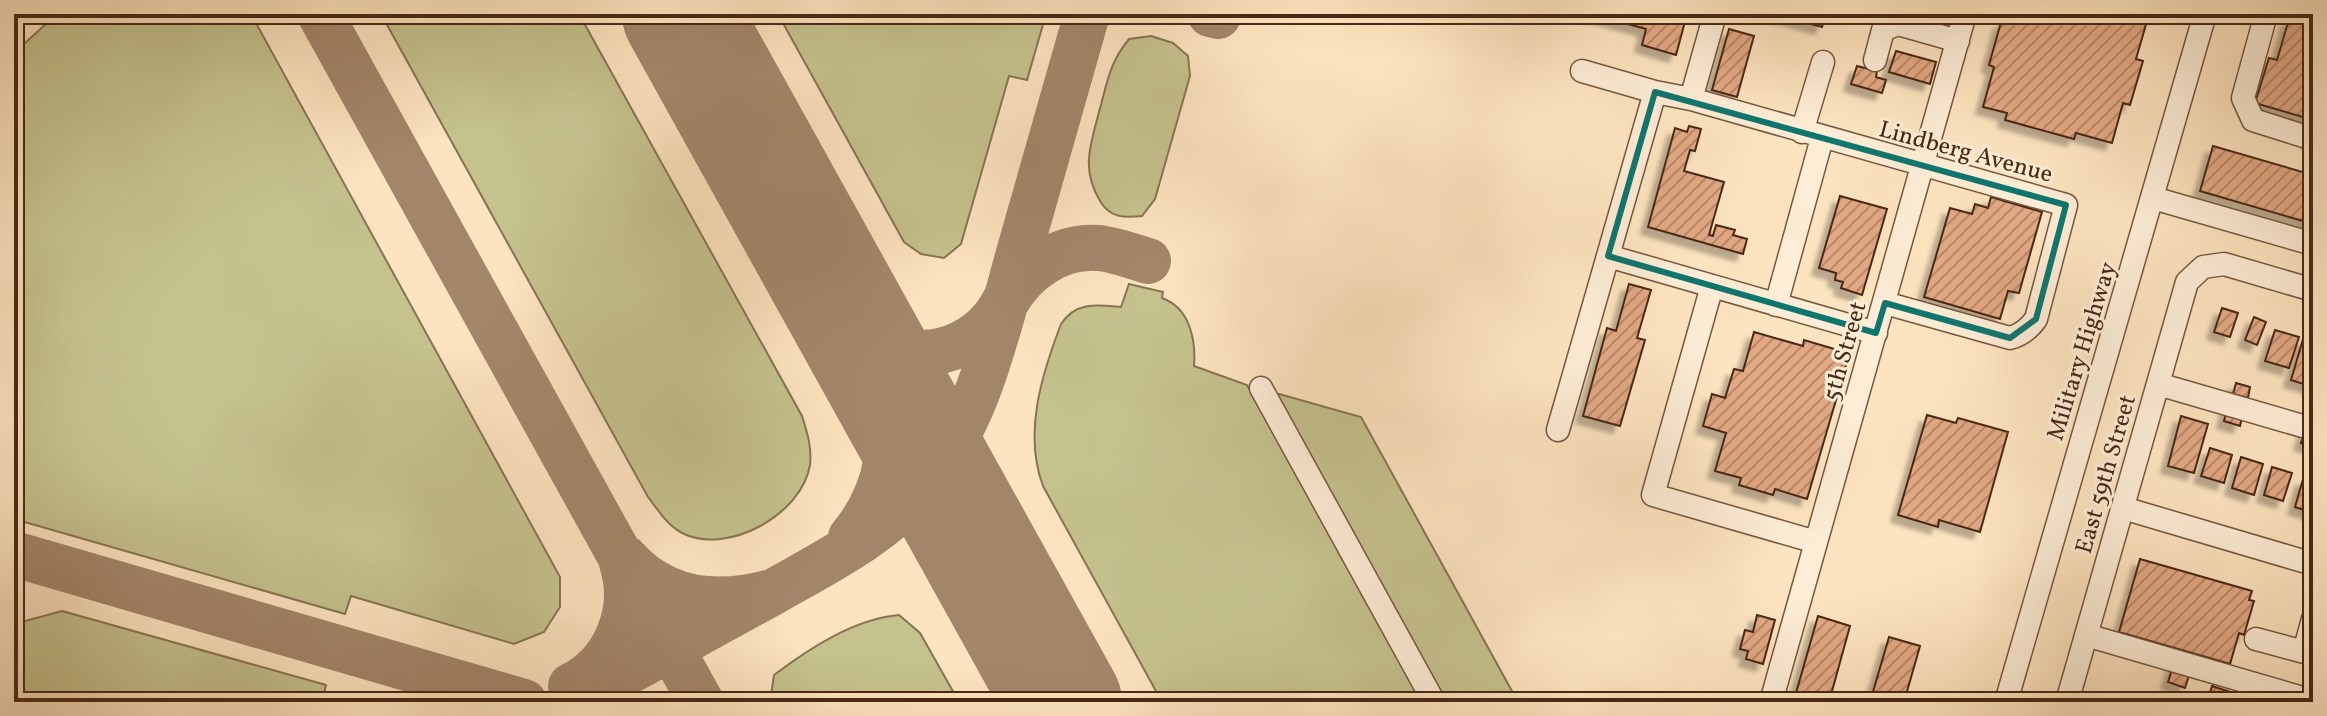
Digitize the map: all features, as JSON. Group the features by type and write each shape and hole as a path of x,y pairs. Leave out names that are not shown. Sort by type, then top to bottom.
{"street":[{"path":"1691,99 1715,14"},
{"name":"5th Street","path":"1771,702 1965,14"},
{"name":"Military Highway","path":"2006,702 2205,14"},
{"path":"2266,14 2243,98 2253,120 2313,139"},
{"path":"1875,60 1883,30 1898,24 1958,41"},
{"path":"1776,305 1812,135 1823,62"},
{"name":"Lindberg Avenue","path":"1582,71 2066,205 2036,319 2030,327 2010,338 1885,303"},
{"path":"1558,430 1655,92"},
{"path":"2153,198 2313,244"},
{"path":"1608,256 1876,333"},
{"name":"East 59th Street","path":"2067,702 2187,282 2203,267 2224,264 2313,290"},
{"path":"1712,286 1653,495 1816,542"},
{"path":"2158,384 2313,429"},
{"path":"1261,388 1434,702"},
{"path":"2123,508 2313,564"},
{"path":"2256,639 2304,652 2313,619"},
{"path":"2086,635 2313,701"}],"highlighted area":[{"path":"1655,92 2066,205 2036,319 2010,338 1885,303 1876,333 1608,256"}],"shaded area":[{"path":"57,14 251,14 560,577 560,607 544,632 514,644 351,596 345,614 14,519 14,53"},
{"path":"381,14 579,14 802,416 810,446 810,465 804,483 793,500 778,514 741,535 700,539 677,530 659,512"},
{"path":"778,14 1046,14 1027,80 1009,76 961,244 944,258 921,254 904,242"},
{"path":"1151,36 1173,43 1188,56 1190,76 1155,199 1142,216 1123,217 1108,211 1094,189 1089,168 1090,147 1117,57 1129,39"},
{"path":"1129,284 1163,292 1162,298 1179,309 1192,336 1194,366 1247,385 1424,702 1162,702 1043,486 1035,445 1037,404 1061,324 1073,311 1088,306 1121,307"},
{"path":"1279,394 1361,417 1518,702 1443,702 1276,396"},
{"path":"62,611 326,685 322,702 14,702 14,624"},
{"path":"899,615 920,633 959,702 770,702 774,675 802,655 849,629"}],"building":[{"path":"1592,14 1687,14 1676,55 1642,45 1646,29"},
{"path":"1774,14 1826,14 1822,27"},
{"path":"2008,14 2149,14 2136,59 2143,61 2130,105 2123,103 2112,143 2076,133 2074,139 2005,120 2007,113 1983,107 1994,67 1989,65 2001,22 2006,23"},
{"path":"2313,17 2313,120 2255,103 2269,58 2277,60 2289,19 2311,25"},
{"path":"1729,29 1754,36 1737,97 1712,90"},
{"path":"1896,51 1936,62 1930,84 1889,72"},
{"path":"1857,66 1877,71 1876,77 1886,80 1882,93 1851,84"},
{"path":"1689,126 1701,129 1695,151 1690,150 1684,171 1724,182 1709,235 1713,236 1716,225 1735,230 1733,235 1747,239 1743,254 1648,227 1675,128 1687,132"},
{"path":"2213,146 2313,175 2313,224 2200,191"},
{"path":"1840,196 1887,209 1862,295 1841,288 1843,282 1835,280 1836,273 1819,268"},
{"path":"1991,197 2042,212 2019,293 2008,291 2000,319 1924,297 1950,208 1972,214 1975,204 1988,208"},
{"path":"1629,284 1651,290 1637,338 1645,340 1620,426 1583,416 1607,328 1616,331"},
{"path":"2222,308 2238,313 2230,337 2214,332"},
{"path":"2254,317 2266,322 2257,345 2245,340"},
{"path":"2275,330 2299,337 2289,368 2265,361"},
{"path":"1754,332 1803,346 1804,340 1841,351 1839,356 1848,359 1807,499 1775,489 1773,495 1739,485 1741,478 1715,471 1726,433 1703,426 1712,394 1725,398 1734,369 1743,371"},
{"path":"2303,339 2313,342 2313,387 2291,380"},
{"path":"2236,383 2250,387 2248,398 2233,394"},
{"path":"2228,405 2244,410 2240,426 2224,421"},
{"path":"1927,415 1956,423 1958,418 2008,432 1980,532 1939,520 1938,527 1898,515"},
{"path":"2181,416 2208,424 2194,473 2168,466"},
{"path":"2306,429 2313,431 2313,447 2301,443"},
{"path":"2210,448 2232,455 2224,483 2201,476"},
{"path":"2241,457 2263,464 2254,495 2232,488"},
{"path":"2272,467 2292,473 2283,501 2264,495"},
{"path":"2303,479 2313,482 2313,513 2295,507"},
{"path":"2140,559 2252,591 2249,600 2254,601 2244,635 2239,633 2230,664 2119,632"},
{"path":"1757,615 1775,620 1763,664 1746,659 1748,651 1740,649 1745,630 1753,632"},
{"path":"1818,616 1850,626 1829,702 1796,693"},
{"path":"1889,637 1920,646 1904,702 1870,702"},
{"path":"2174,663 2191,669 2185,688 2168,682"},
{"path":"2249,685 2264,690 2260,702 2244,701"},
{"path":"2212,686 2230,692 2227,702 2207,702"},
{"path":"2136,694 2148,698 2146,702 2133,702"}],"taxiway":[{"path":"320,14 701,702"},
{"path":"775,591 854,545 890,519 923,487 958,434 972,405 993,345 1087,14"},
{"path":"1210,14 1218,16"},
{"path":"1006,302 1023,279 1057,255 1099,248 1148,261"},
{"path":"851,537 864,520 882,481 889,439 888,417 878,376 830,282 868,332 885,344 904,351 923,353 961,344 993,319 1004,302"},
{"path":"14,554 524,702"},
{"path":"573,702 775,591 734,599 694,597 658,584 625,558"},
{"path":"571,686 600,664 619,634 627,599 622,563"}],"runway":[{"path":"681,14 1063,702"}]}
